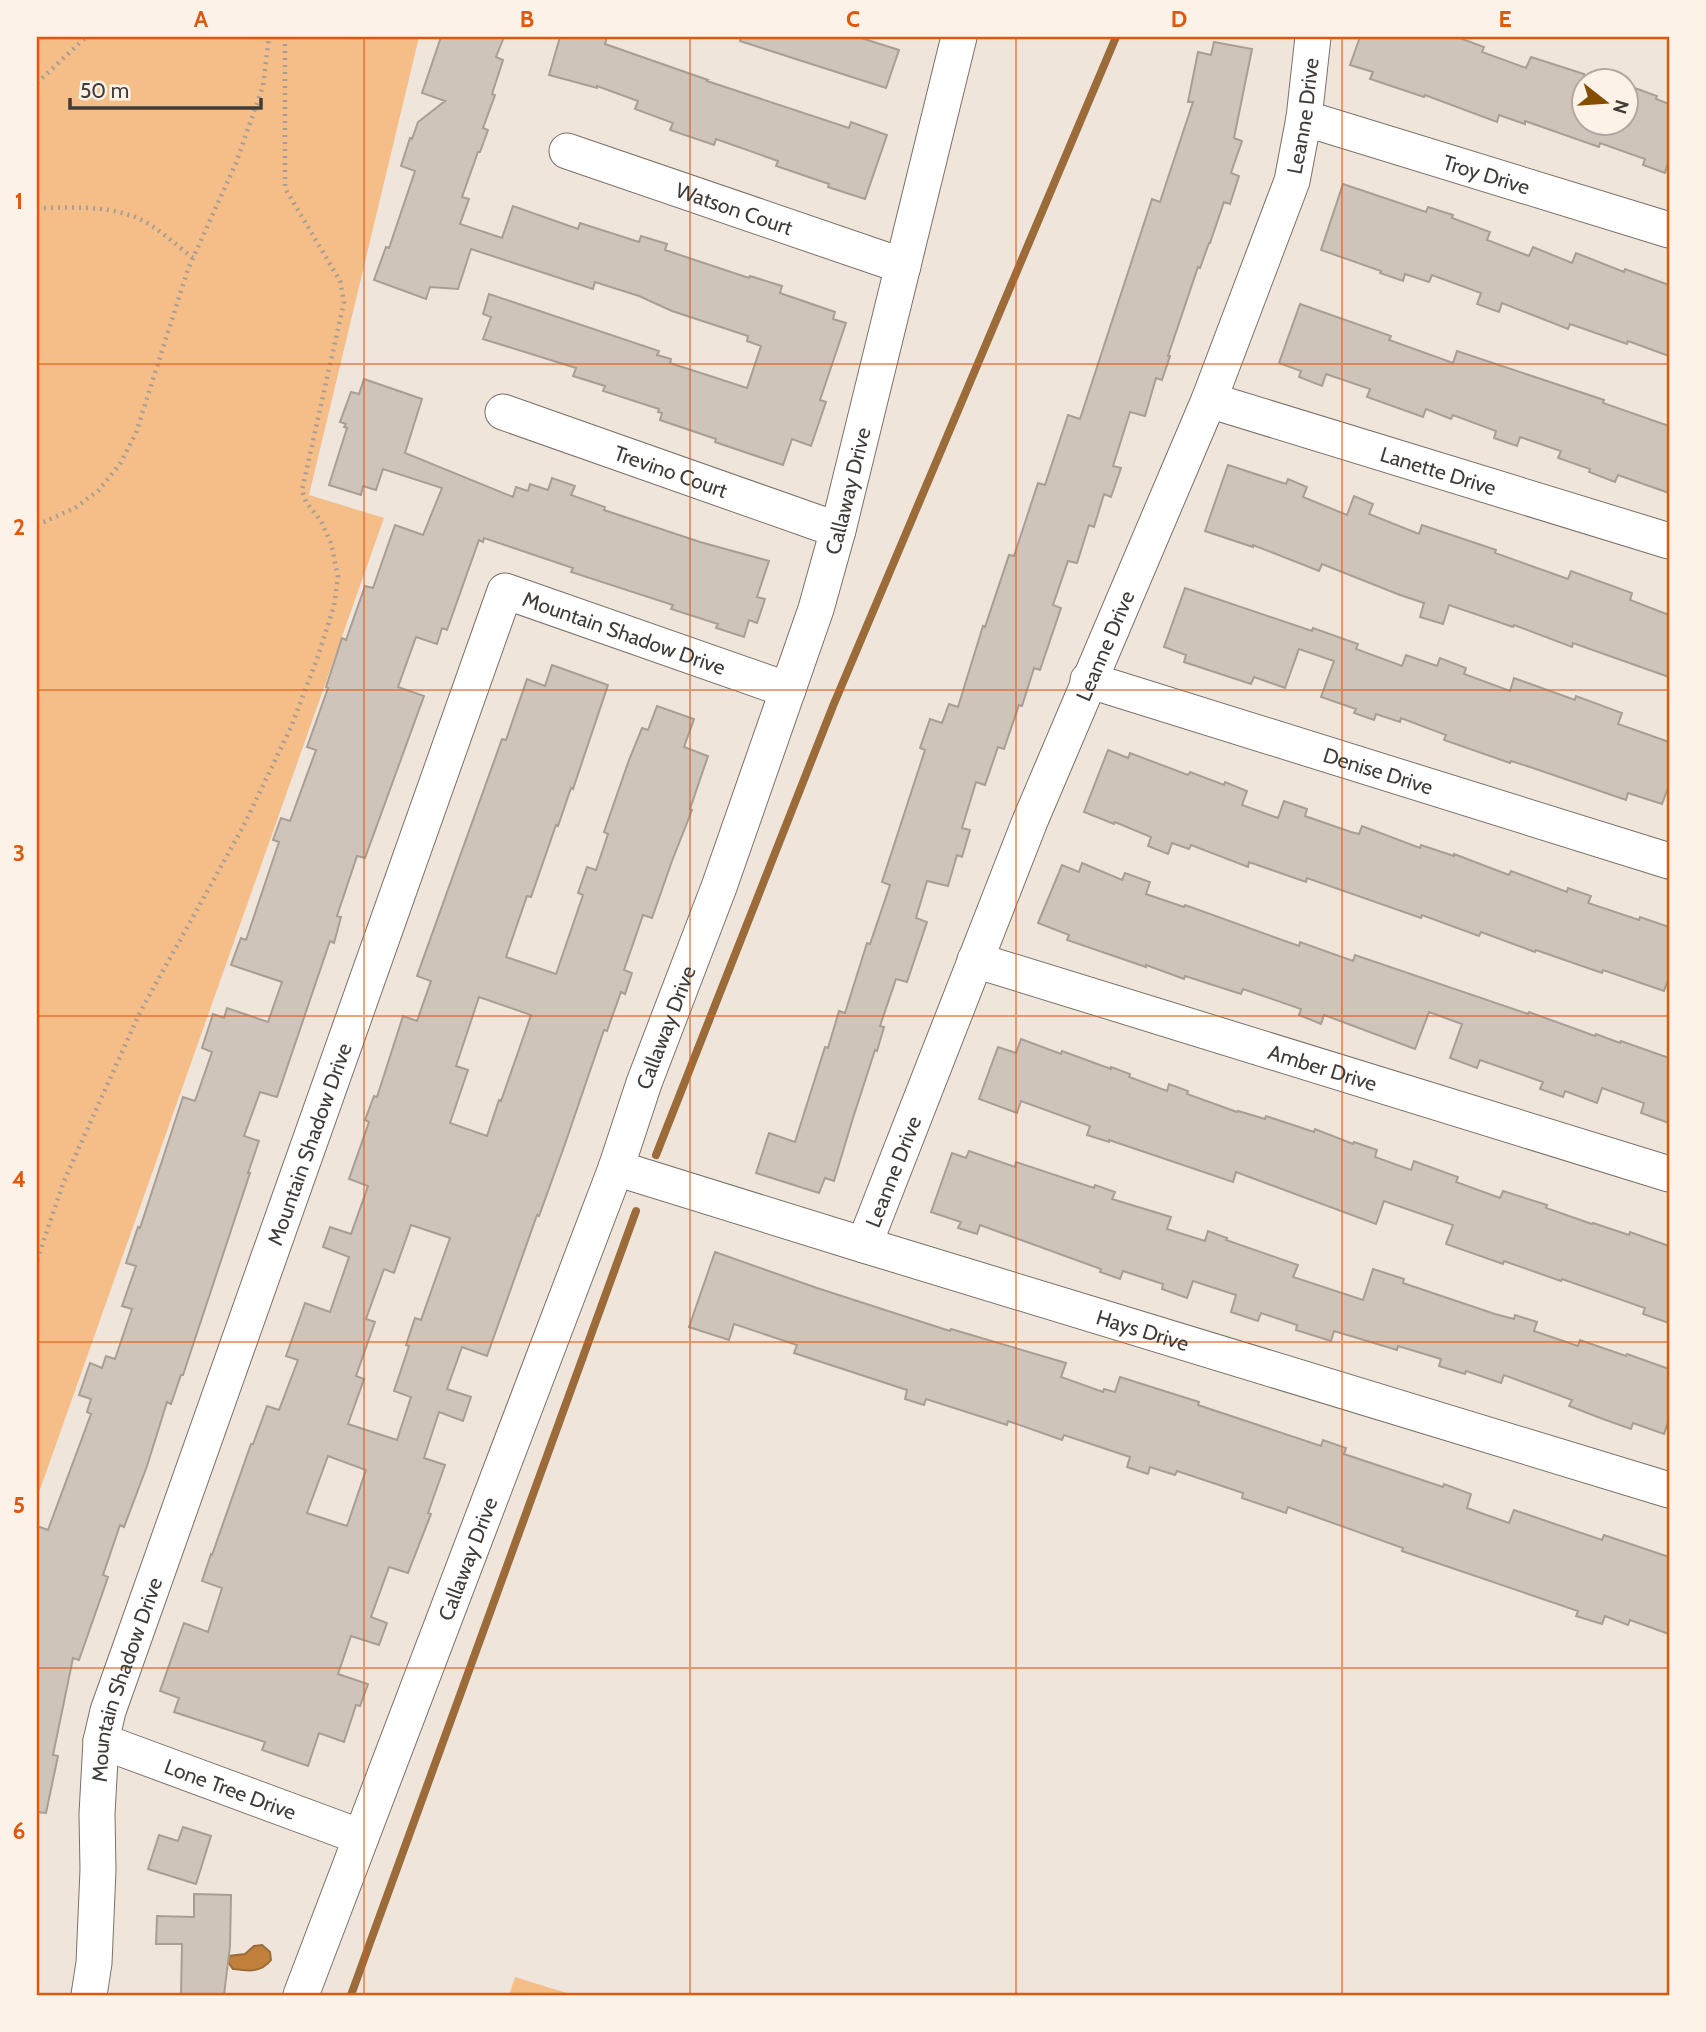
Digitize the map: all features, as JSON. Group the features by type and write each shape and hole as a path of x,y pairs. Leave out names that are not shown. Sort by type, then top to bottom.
{"street":[{"name":"Callaway Drive","path":"301,1995 615,1168 644,1083 719,887 816,609 838,530 958,37"},
{"name":"Leanne Drive","path":"864,1245 1030,821 1209,400 1292,181 1304,118 1313,37"},
{"name":"Troy Drive","path":"1304,118 1669,229"},
{"name":"Watson Court","path":"567,151 903,266"},
{"name":"Lanette Drive","path":"1209,400 1669,541"},
{"name":"Trevino Court","path":"503,412 838,530"},
{"name":"Mountain Shadow Drive","path":"89,1995 98,1870 97,1814 101,1741 108,1711 505,591 788,690"},
{"name":"Denise Drive","path":"1088,680 1669,860"},
{"name":"Amber Drive","path":"975,960 1669,1174"},
{"name":"Hays Drive","path":"615,1168 1669,1490"},
{"name":"Lone Tree Drive","path":"101,1741 361,1837"}],"path":[{"path":"37,83 86,37"},
{"path":"37,525 75,508 99,490 120,464 136,433 193,258 236,163 262,86 269,37"},
{"path":"37,1260 64,1181 140,1012 243,827 291,727 334,606 338,577 331,543 321,521 306,502 302,490 344,302 340,281 285,188 285,37"},
{"path":"37,208 94,208 131,215 157,230 193,258"}],"shaded area":[{"path":"37,37 419,37 309,495 384,518 37,1498"},
{"path":"262,1945 270,1952 271,1960 259,1969 233,1969 228,1962 229,1956 245,1954 254,1946"},
{"path":"515,1977 573,1995 509,1995"}],"building":[{"path":"441,37 504,37 496,57 503,60 492,94 495,95 483,128 488,130 462,197 469,199 460,224 502,238 513,206 578,229 580,223 639,242 641,236 667,244 665,250 782,286 780,293 835,312 833,319 846,323 820,400 826,402 811,446 792,439 783,465 660,420 662,413 658,412 659,409 603,391 605,386 573,376 576,368 483,339 491,317 483,314 489,294 659,351 657,355 671,359 670,363 747,388 761,346 747,341 748,336 595,282 593,289 471,249 458,289 430,287 426,299 374,280 386,247 389,248 415,171 401,166 410,138 412,139 418,122 445,101 422,93"},
{"path":"560,37 607,37 605,44 707,81 849,128 851,122 887,135 865,199 776,166 778,161 716,139 714,145 670,130 673,123 635,109 638,101 597,86 549,75"},
{"path":"741,37 858,37 899,50 886,88 740,41"},
{"path":"1360,37 1457,37 1484,47 1482,52 1526,68 1531,57 1570,70 1570,136 1640,136 1640,90 1669,104 1669,159 1665,173 1643,165 1645,159 1600,143 1599,147 1525,121 1525,124 1499,115 1497,122 1425,95 1424,97 1370,79 1373,72 1350,65"},
{"path":"1214,42 1252,49 1234,138 1242,141 1231,173 1239,176 1230,204 1224,202 1200,268 1198,267 1162,380 1156,378 1145,416 1130,412 1113,466 1121,468 1111,497 1104,494 1094,527 1089,525 1077,563 1068,561 1053,605 1061,608 1040,670 1034,668 1004,749 998,747 985,785 976,782 962,828 970,830 962,857 957,855 948,886 927,881 916,918 927,922 907,982 896,979 880,1026 884,1027 877,1051 875,1050 834,1181 825,1178 819,1193 756,1173 769,1133 795,1142 825,1047 828,1048 839,1011 845,1013 867,943 870,944 890,885 882,882 925,750 920,748 930,719 942,723 949,704 958,707 983,626 985,627 1009,555 1014,556 1038,483 1045,485 1068,415 1080,419 1152,199 1160,202 1193,102 1188,102 1198,52 1211,55"},
{"path":"1343,184 1426,212 1428,207 1453,215 1452,218 1490,232 1487,240 1529,256 1533,247 1572,263 1576,253 1624,272 1625,269 1669,285 1669,356 1570,324 1568,329 1502,303 1499,312 1477,304 1481,293 1432,275 1429,282 1405,274 1403,281 1321,250"},
{"path":"1300,304 1391,336 1389,340 1453,363 1457,351 1604,400 1603,403 1669,426 1669,493 1618,475 1615,482 1589,472 1590,469 1558,458 1561,451 1520,437 1517,446 1494,438 1496,431 1453,415 1451,419 1426,409 1423,417 1367,397 1370,389 1326,374 1322,386 1299,377 1301,371 1279,363"},
{"path":"364,379 422,399 405,453 513,497 516,487 528,491 530,484 548,490 552,478 575,486 571,495 605,507 604,510 700,542 769,561 757,597 765,599 757,623 749,620 744,637 716,628 718,624 671,609 673,605 571,572 573,568 484,538 483,542 479,540 447,630 442,628 437,644 416,637 398,687 424,696 365,858 357,856 337,916 341,917 334,943 330,941 277,1097 260,1092 244,1136 259,1141 250,1173 183,1375 171,1404 167,1402 124,1527 120,1525 103,1575 108,1577 79,1660 73,1658 53,1755 58,1756 46,1813 37,1812 37,1526 48,1530 91,1414 87,1412 91,1399 79,1395 90,1363 102,1368 106,1356 115,1359 132,1309 122,1306 136,1266 126,1263 183,1097 195,1101 212,1052 202,1048 213,1014 224,1018 227,1008 268,1022 282,982 231,965 241,938 246,940 279,842 273,840 281,818 290,821 316,750 307,747 342,638 346,640 365,586 373,588 395,525 423,535 442,488 383,469 376,490 363,486 361,495 329,485 347,428 344,427 346,424 340,422 351,392 359,394"},
{"path":"1228,465 1286,484 1288,479 1307,487 1303,497 1347,515 1354,496 1373,504 1369,514 1419,534 1422,525 1496,550 1495,553 1568,579 1571,571 1632,593 1630,600 1669,615 1669,677 1573,643 1572,647 1449,605 1443,624 1420,617 1424,603 1322,564 1319,571 1253,545 1205,531"},
{"path":"1185,588 1358,644 1356,649 1402,666 1406,655 1437,666 1440,658 1466,668 1464,674 1510,691 1514,678 1575,700 1576,696 1622,713 1618,724 1669,742 1669,785 1662,804 1628,793 1626,800 1533,768 1511,761 1510,763 1444,740 1446,735 1401,718 1400,722 1376,714 1374,720 1354,713 1356,709 1321,697 1334,661 1299,649 1285,688 1254,677 1251,684 1184,662 1186,655 1164,647"},
{"path":"552,665 608,685 573,789 571,788 558,826 556,825 531,897 527,896 506,957 556,974 583,895 578,893 587,867 596,870 608,834 604,832 629,760 642,728 648,730 657,706 694,719 684,747 708,756 690,809 692,810 652,918 643,915 624,970 632,973 625,994 621,992 607,1031 604,1030 487,1356 462,1347 447,1389 471,1397 463,1421 439,1412 424,1458 445,1465 428,1513 431,1514 408,1573 389,1567 371,1617 387,1623 379,1645 351,1636 338,1674 368,1684 360,1706 356,1705 344,1742 319,1733 308,1766 262,1750 265,1742 174,1712 179,1698 160,1691 184,1623 208,1632 222,1588 202,1581 251,1444 267,1406 279,1410 298,1360 286,1356 305,1303 330,1312 349,1257 323,1247 330,1227 351,1234 368,1186 349,1179 369,1122 365,1120 374,1096 377,1097 403,1016 417,1021 431,981 417,976 502,739 506,740 527,679 545,686","holes":["479,997 531,1015 487,1136 450,1123 468,1070 456,1066","411,1225 450,1238 421,1320 415,1318 406,1345 409,1346 394,1391 411,1397 397,1440 348,1424 364,1379 356,1376 375,1322 366,1319 384,1269 394,1273","328,1456 366,1470 347,1526 307,1513"]},
{"path":"1108,750 1128,758 1130,753 1188,775 1190,772 1224,785 1225,782 1247,791 1242,805 1278,818 1284,801 1307,809 1305,816 1351,832 1359,834 1362,826 1420,848 1421,845 1454,854 1509,875 1511,871 1567,892 1568,888 1591,896 1588,903 1669,927 1669,977 1664,991 1603,970 1602,973 1536,950 1535,952 1481,932 1479,936 1422,915 1421,918 1307,878 1306,882 1249,862 1248,867 1191,845 1189,849 1172,843 1168,854 1148,846 1151,837 1084,812"},
{"path":"1082,863 1122,880 1125,873 1150,882 1146,894 1184,907 1185,905 1299,946 1300,942 1353,961 1355,955 1595,1036 1596,1034 1620,1043 1621,1041 1669,1058 1669,1123 1641,1113 1644,1103 1602,1088 1597,1103 1565,1091 1563,1097 1540,1089 1543,1082 1480,1060 1477,1068 1450,1058 1462,1024 1429,1012 1415,1049 1324,1015 1321,1024 1299,1015 1301,1009 1243,989 1241,994 1185,976 1184,979 1067,940 1069,935 1038,923 1062,865 1079,872"},
{"path":"1021,1039 1061,1054 1062,1051 1111,1067 1130,1074 1129,1077 1167,1091 1169,1084 1188,1091 1187,1094 1237,1112 1265,1119 1266,1116 1314,1132 1315,1129 1353,1144 1354,1142 1377,1150 1375,1157 1411,1170 1414,1161 1458,1177 1456,1182 1500,1198 1503,1191 1547,1205 1546,1208 1592,1224 1629,1235 1630,1232 1669,1246 1669,1323 1643,1314 1645,1308 1562,1279 1561,1281 1504,1261 1503,1264 1446,1244 1453,1225 1384,1201 1376,1224 1236,1172 1233,1182 1087,1135 1090,1126 1021,1101 1017,1113 979,1099 998,1047 1016,1053"},
{"path":"969,1151 1015,1167 1016,1162 1094,1188 1095,1185 1115,1192 1112,1199 1171,1217 1167,1229 1205,1241 1208,1231 1298,1265 1293,1277 1363,1300 1373,1269 1404,1279 1403,1283 1495,1314 1514,1319 1515,1315 1537,1322 1534,1331 1578,1346 1580,1340 1669,1369 1669,1419 1664,1434 1633,1423 1631,1429 1603,1419 1569,1406 1572,1400 1504,1375 1501,1383 1466,1371 1465,1374 1439,1366 1441,1359 1398,1346 1397,1350 1334,1331 1331,1341 1296,1330 1297,1325 1261,1313 1258,1321 1231,1312 1236,1295 1193,1281 1187,1298 1162,1289 1163,1284 1123,1271 1120,1279 1100,1272 1101,1269 980,1225 977,1234 958,1228 961,1222 931,1212 952,1153 966,1158"},
{"path":"715,1252 950,1331 951,1329 1066,1363 1061,1377 1103,1392 1104,1389 1115,1392 1120,1377 1321,1446 1323,1440 1346,1448 1344,1454 1471,1494 1467,1508 1509,1523 1514,1510 1602,1540 1604,1535 1669,1557 1669,1634 1630,1620 1628,1625 1605,1616 1602,1624 1576,1616 1578,1611 1402,1551 1403,1548 1288,1507 1286,1513 1242,1498 1243,1493 1177,1471 1175,1475 1150,1467 1148,1474 1127,1467 1130,1457 1064,1435 1062,1440 1008,1421 1007,1425 926,1399 924,1405 905,1399 907,1390 794,1353 797,1345 734,1324 729,1340 689,1327"},
{"path":"183,1827 211,1836 196,1884 148,1869 159,1835 178,1841"},
{"path":"194,1894 231,1895 230,1946 224,1995 181,1995 182,1944 156,1944 157,1916 194,1917"}],"waterway":[{"path":"656,1155 833,706 1116,37"},
{"path":"351,1995 636,1211"}]}
